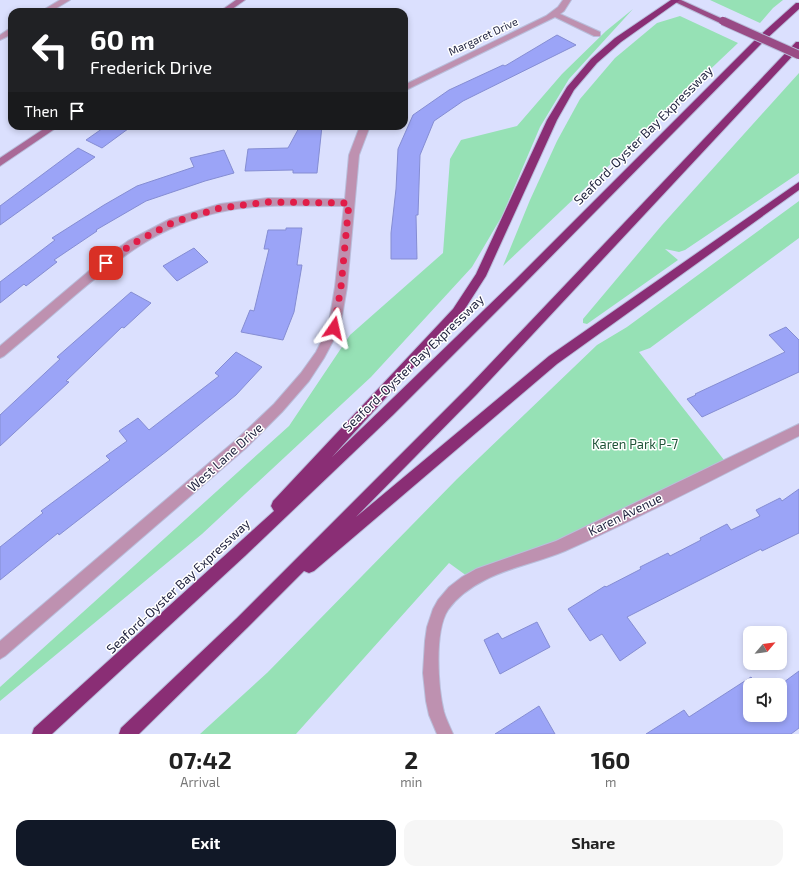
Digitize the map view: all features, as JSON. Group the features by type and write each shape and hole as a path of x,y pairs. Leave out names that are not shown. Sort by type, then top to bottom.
{"highway":[{"path":"206,583 457,312 481,276 552,120 570,89 594,61 618,40 676,0"},
{"name":"Seaford-Oyster Bay Expressway","path":"40,734 206,583 437,364 760,40 799,5"},
{"path":"127,734 242,623 473,390 799,44"},
{"path":"242,623 553,360 799,185"}],"main road":[{"path":"676,0 799,55"}],"street":[{"path":"51,8 66,0"},
{"path":"229,8 241,0"},
{"name":"Margaret Drive","path":"408,86 554,14 561,9 567,0"},
{"path":"554,14 597,34"},
{"path":"0,163 48,130"},
{"path":"0,352 106,263 132,244 174,222 220,208 268,202 349,203 354,155 363,130"},
{"name":"West Lane Drive","path":"0,651 241,444 278,408 305,377 320,355 334,328 341,287 349,203"},
{"name":"Karen Avenue","path":"445,734 435,711 431,673 433,635 442,606 452,595 471,579 558,547 799,430"}],"green space":[{"path":"710,0 783,0 773,8 760,23"},
{"path":"633,9 569,79 540,127 502,216 472,267 371,377 202,534 0,701 0,687 289,426 350,335 443,253 450,159 461,140 517,126 562,74 606,31"},
{"path":"680,16 738,43 503,266 530,200 557,141 580,99 615,58 657,23"},
{"path":"799,73 799,173 685,250 679,252 665,249 678,260 587,324 583,323 583,319 662,225"},
{"name":"Karen Park P-7","path":"799,201 799,238 650,348 639,352 728,465 471,579 449,563 296,734 200,734 268,672 457,479 597,345 627,327"}],"building":[{"path":"557,35 576,45 463,101 434,121 420,155 418,215 416,215 417,259 391,259 391,233 396,189 398,149 406,130 408,130 413,115 449,90 503,65 505,66"},
{"path":"100,130 127,130 102,148 86,140"},
{"path":"298,130 322,130 317,173 293,173 293,170 245,171 248,149 288,148"},
{"path":"78,148 95,157 0,225 0,206"},
{"path":"224,150 234,173 146,201 96,230 97,231 54,260 57,262 26,286 24,284 0,303 0,282 55,240 52,238 137,186 194,167 190,158"},
{"path":"286,228 302,228 297,265 302,265 294,312 283,340 241,332 250,310 254,311 269,249 264,249 268,230 286,230"},
{"path":"194,248 208,262 177,281 163,266"},
{"path":"131,292 151,303 124,328 122,327 66,381 69,382 0,446 0,415 60,359 57,357"},
{"path":"786,327 799,340 799,372 702,417 687,399 785,352 769,335"},
{"path":"236,352 262,367 236,395 167,451 59,535 58,533 0,580 0,547 43,513 41,511 110,460 106,456 127,441 119,431 138,418 149,430 219,376 215,373"},
{"path":"799,489 799,533 762,551 761,549 627,617 646,643 620,661 602,634 590,641 568,609 605,586 606,587 641,569 640,567 668,553 670,556 701,540 700,538 727,524 731,530 760,516 756,510 780,498 782,501"},
{"path":"537,622 550,647 500,674 484,640 498,633 502,639"},
{"path":"799,671 799,728 791,734 646,734 684,710 689,717 743,682 743,722 787,722 787,680"},
{"path":"539,706 555,734 495,734"}],"route":[{"path":"106,263 132,244 174,222 220,208 268,202 349,203 341,287 334,328"}]}
